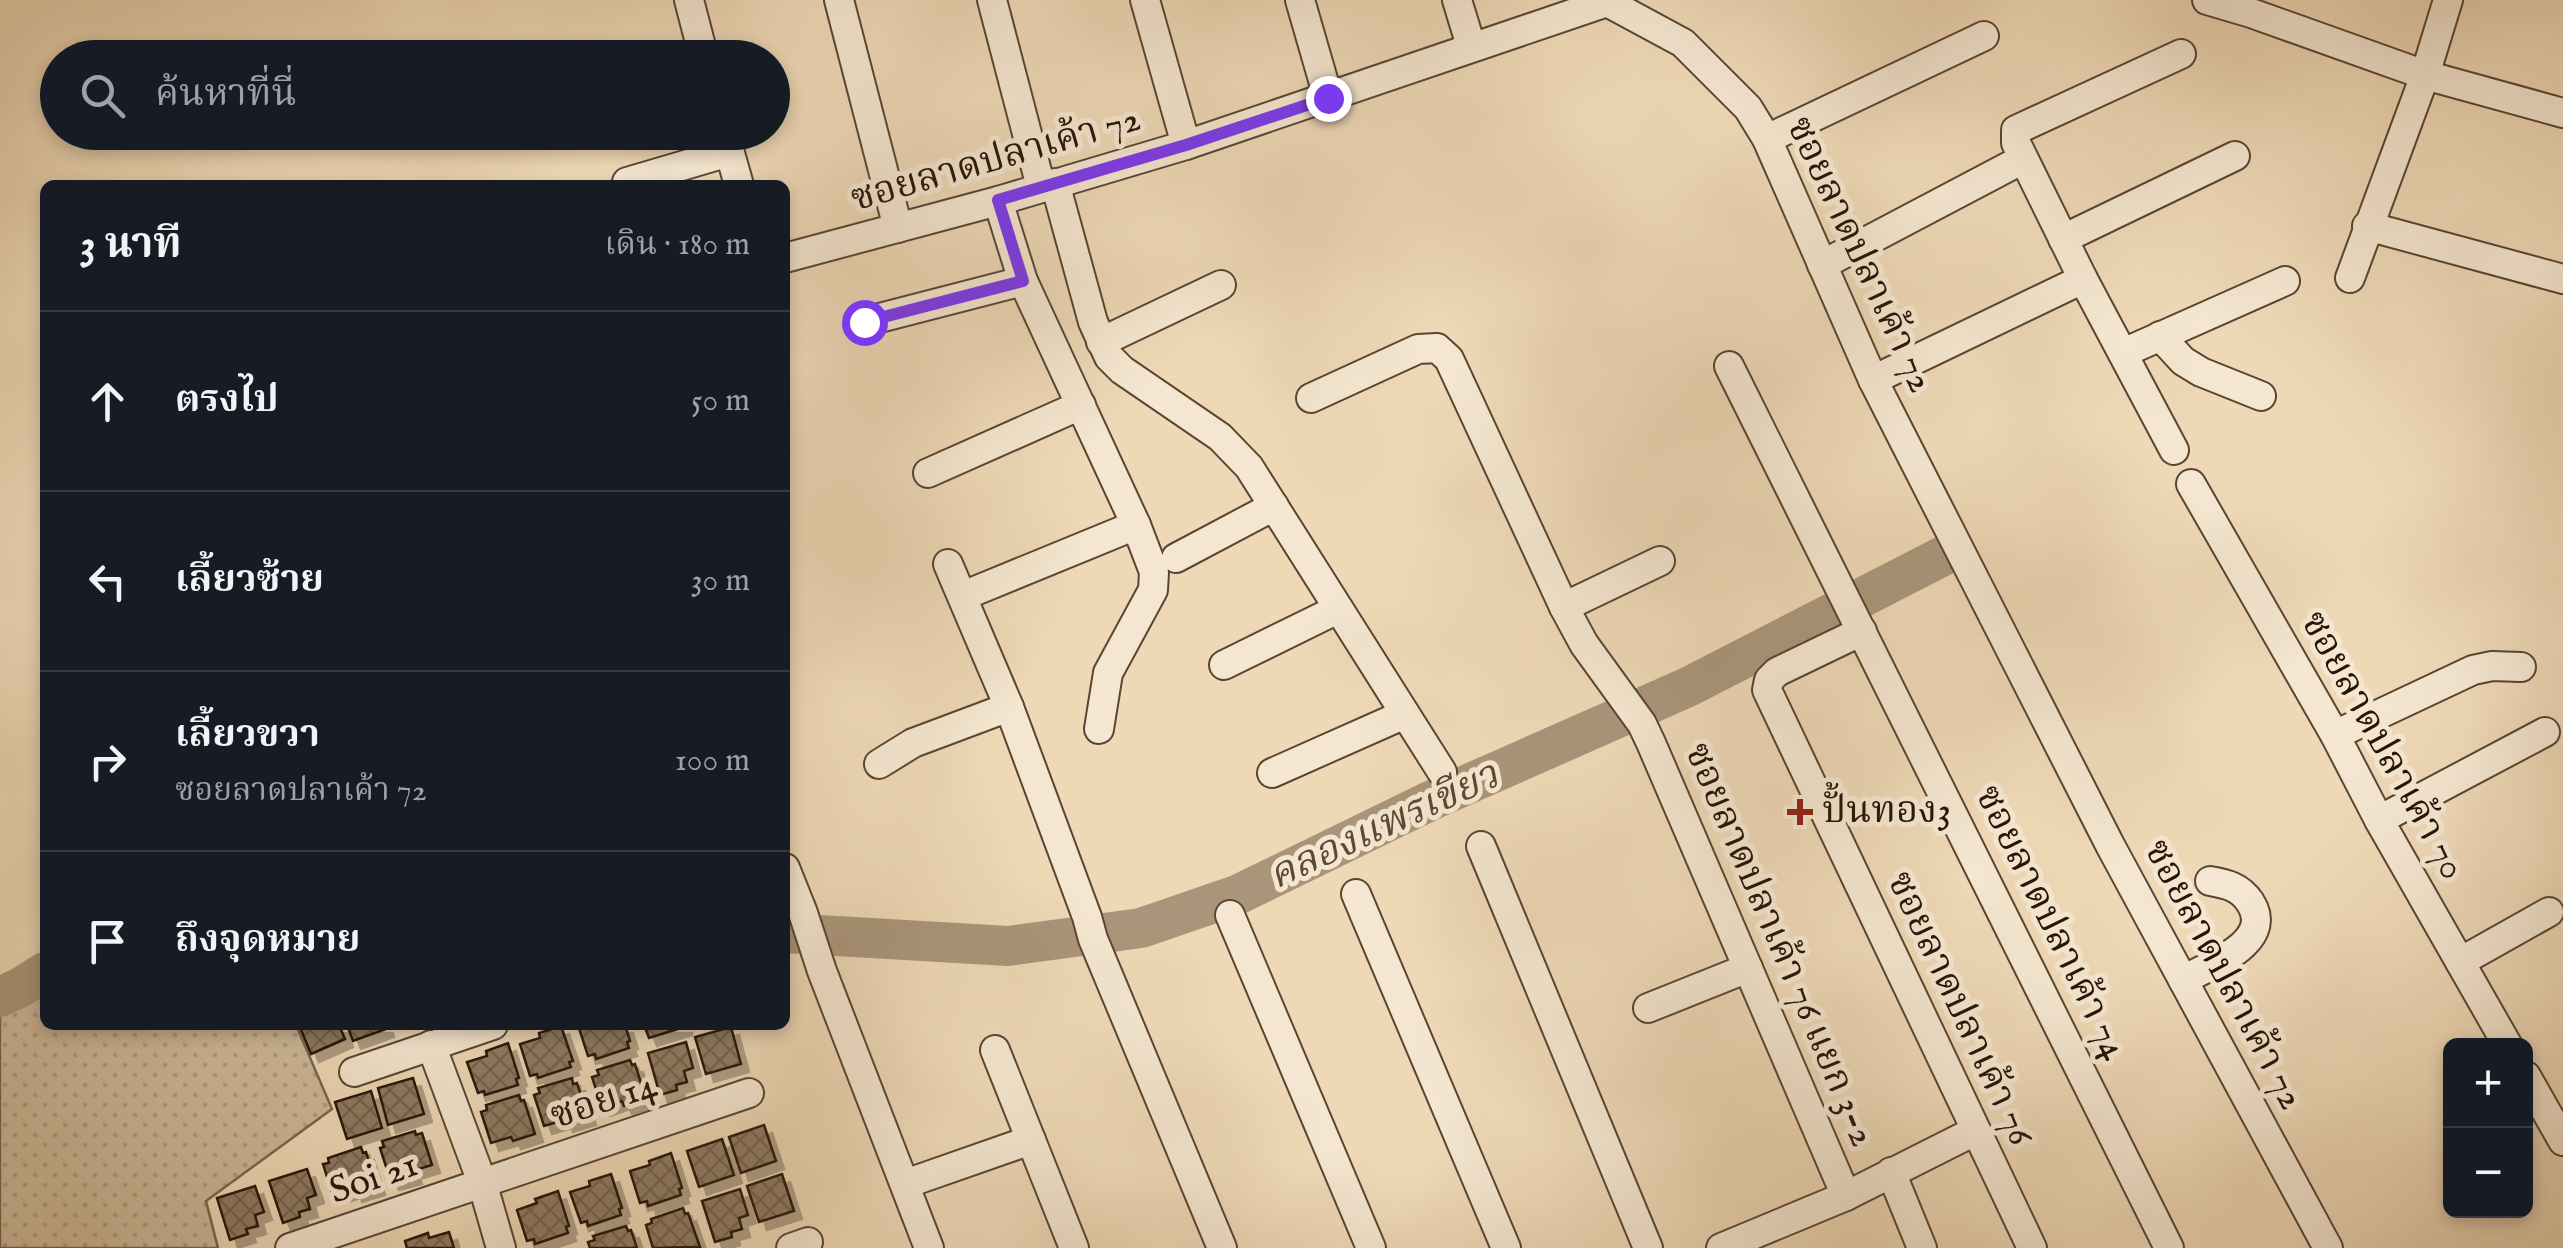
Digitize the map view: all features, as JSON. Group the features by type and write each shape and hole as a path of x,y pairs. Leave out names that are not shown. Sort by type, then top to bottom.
{"street":[{"path":"689,0 699,40"},
{"path":"838,0 898,228"},
{"path":"992,0 1100,342 1122,370 1220,437 1249,467 1442,772"},
{"path":"1145,0 1186,145"},
{"path":"1300,0 1328,98"},
{"path":"1456,0 1471,46"},
{"path":"2207,0 2253,6 2424,75 2563,113"},
{"path":"2350,278 2448,0"},
{"name":"ซอยลาดปลาเค้า 72","path":"790,257 1186,145 1606,1 1683,43 1748,108 1767,139 1873,380 2110,845 2328,1248"},
{"path":"1767,139 1984,36"},
{"path":"2174,450 2016,144 2016,130 2181,54"},
{"path":"632,180 706,150"},
{"path":"728,150 737,180"},
{"path":"2063,238 2235,156"},
{"path":"1822,265 2023,158"},
{"path":"998,200 1023,281 1154,572 1153,590 1108,673 1099,729"},
{"path":"2367,226 2563,278"},
{"path":"1873,380 2084,279"},
{"path":"864,322 1023,281"},
{"path":"2123,353 2285,282"},
{"path":"1100,342 1220,285"},
{"path":"2160,336 2183,362 2261,396"},
{"name":"ซอยลาดปลาเค้า 76 แยก 3-2","path":"1311,398 1418,349 1436,348 1450,359 1564,607 1584,644 1642,724 1846,1196"},
{"name":"ซอยลาดปลาเค้า 74","path":"1729,366 2169,1248"},
{"path":"928,472 1080,405"},
{"name":"ซอยลาดปลาเค้า 70","path":"2190,484 2503,1038"},
{"path":"1176,558 1274,506"},
{"path":"976,591 1136,526"},
{"path":"1564,607 1660,561"},
{"path":"948,564 1009,707 1090,928 1222,1248"},
{"path":"1224,665 1338,609"},
{"name":"ซอยลาดปลาเค้า 76","path":"1852,611 1777,672 1767,690 2032,1248"},
{"path":"2335,735 2472,670 2522,667"},
{"path":"879,764 913,743 1009,707"},
{"path":"1272,773 1405,714"},
{"path":"2378,820 2544,732"},
{"path":"1481,846 1648,1248"},
{"path":"790,880 929,1248"},
{"path":"2183,980 2249,941 2255,930 2257,915 2248,898 2240,890 2210,881"},
{"path":"1356,894 1506,1248"},
{"path":"2460,962 2548,912"},
{"path":"1230,916 1371,1248"},
{"path":"1648,1008 1748,968"},
{"path":"354,1072 478,1030"},
{"path":"431,1045 482,1182 500,1248"},
{"path":"995,1050 1074,1248"},
{"path":"2533,1088 2563,1141"},
{"name":"ซอย 14","path":"482,1182 749,1093"},
{"path":"1721,1248 1778,1237 1846,1196 1975,1131"},
{"path":"905,1184 1031,1140"},
{"path":"1891,1172 1922,1248"},
{"name":"Soi 21","path":"290,1248 482,1182"}],"shaded area":[{"path":"40,990 40,1030 298,1030 332,1109 206,1201 218,1248 0,1248 0,1012"}],"building":[{"path":"301,1030 341,1030 345,1039 311,1054"},
{"path":"349,1030 383,1030 353,1041"},
{"path":"562,1030 573,1061 569,1062 571,1067 538,1078 537,1074 530,1076 520,1044 540,1038 539,1033"},
{"path":"580,1030 627,1030 629,1048 596,1059 595,1054 588,1056"},
{"path":"646,1030 674,1030 649,1038"},
{"path":"732,1030 741,1064 706,1074 695,1037"},
{"path":"686,1042 693,1068 684,1071 687,1082 660,1095 648,1053"},
{"path":"508,1043 518,1085 485,1095 484,1091 478,1093 467,1062"},
{"path":"630,1060 635,1064 646,1099 602,1108 592,1077 599,1075 597,1070"},
{"path":"413,1078 424,1114 388,1125 378,1088"},
{"path":"572,1078 588,1117 544,1126 534,1095 540,1093 538,1088"},
{"path":"371,1091 382,1128 347,1139 335,1102"},
{"path":"519,1095 535,1134 491,1143 481,1112 487,1110 486,1105"},
{"path":"764,1125 776,1161 741,1173 729,1137"},
{"path":"415,1131 416,1135 422,1133 432,1165 412,1171 414,1176 391,1182 380,1148 384,1147 382,1141"},
{"path":"722,1139 734,1175 699,1187 687,1151"},
{"path":"361,1147 377,1187 333,1196 323,1164 329,1163 328,1158"},
{"path":"671,1153 681,1195 648,1206 647,1201 640,1203 630,1171"},
{"path":"307,1169 316,1195 307,1198 310,1209 283,1223 269,1181"},
{"path":"611,1174 621,1215 588,1226 587,1221 581,1223 570,1192"},
{"path":"782,1174 794,1211 759,1222 747,1186"},
{"path":"255,1186 264,1212 255,1215 258,1226 230,1240 217,1198"},
{"path":"740,1189 748,1215 739,1218 742,1229 715,1242 702,1201"},
{"path":"558,1191 568,1233 535,1244 534,1239 527,1241 517,1210"},
{"path":"683,1208 700,1247 653,1248 646,1225 652,1223 651,1219"},
{"path":"626,1226 637,1248 590,1248 588,1242 595,1240 593,1236"},
{"path":"449,1232 454,1248 407,1248 405,1241 428,1233 429,1238"}],"waterway":[{"name":"คลองแพรเขียว","path":"790,933 1008,946 1141,928 1237,895 1430,801 1688,687 1943,556"},
{"name":"คลองแพรเขียว","path":"0,997 40,975"}],"place":[{"name":"ปั้นทอง3","path":"1800,812"}],"route":[{"path":"864,322 1023,281 998,200 1328,98"}]}
